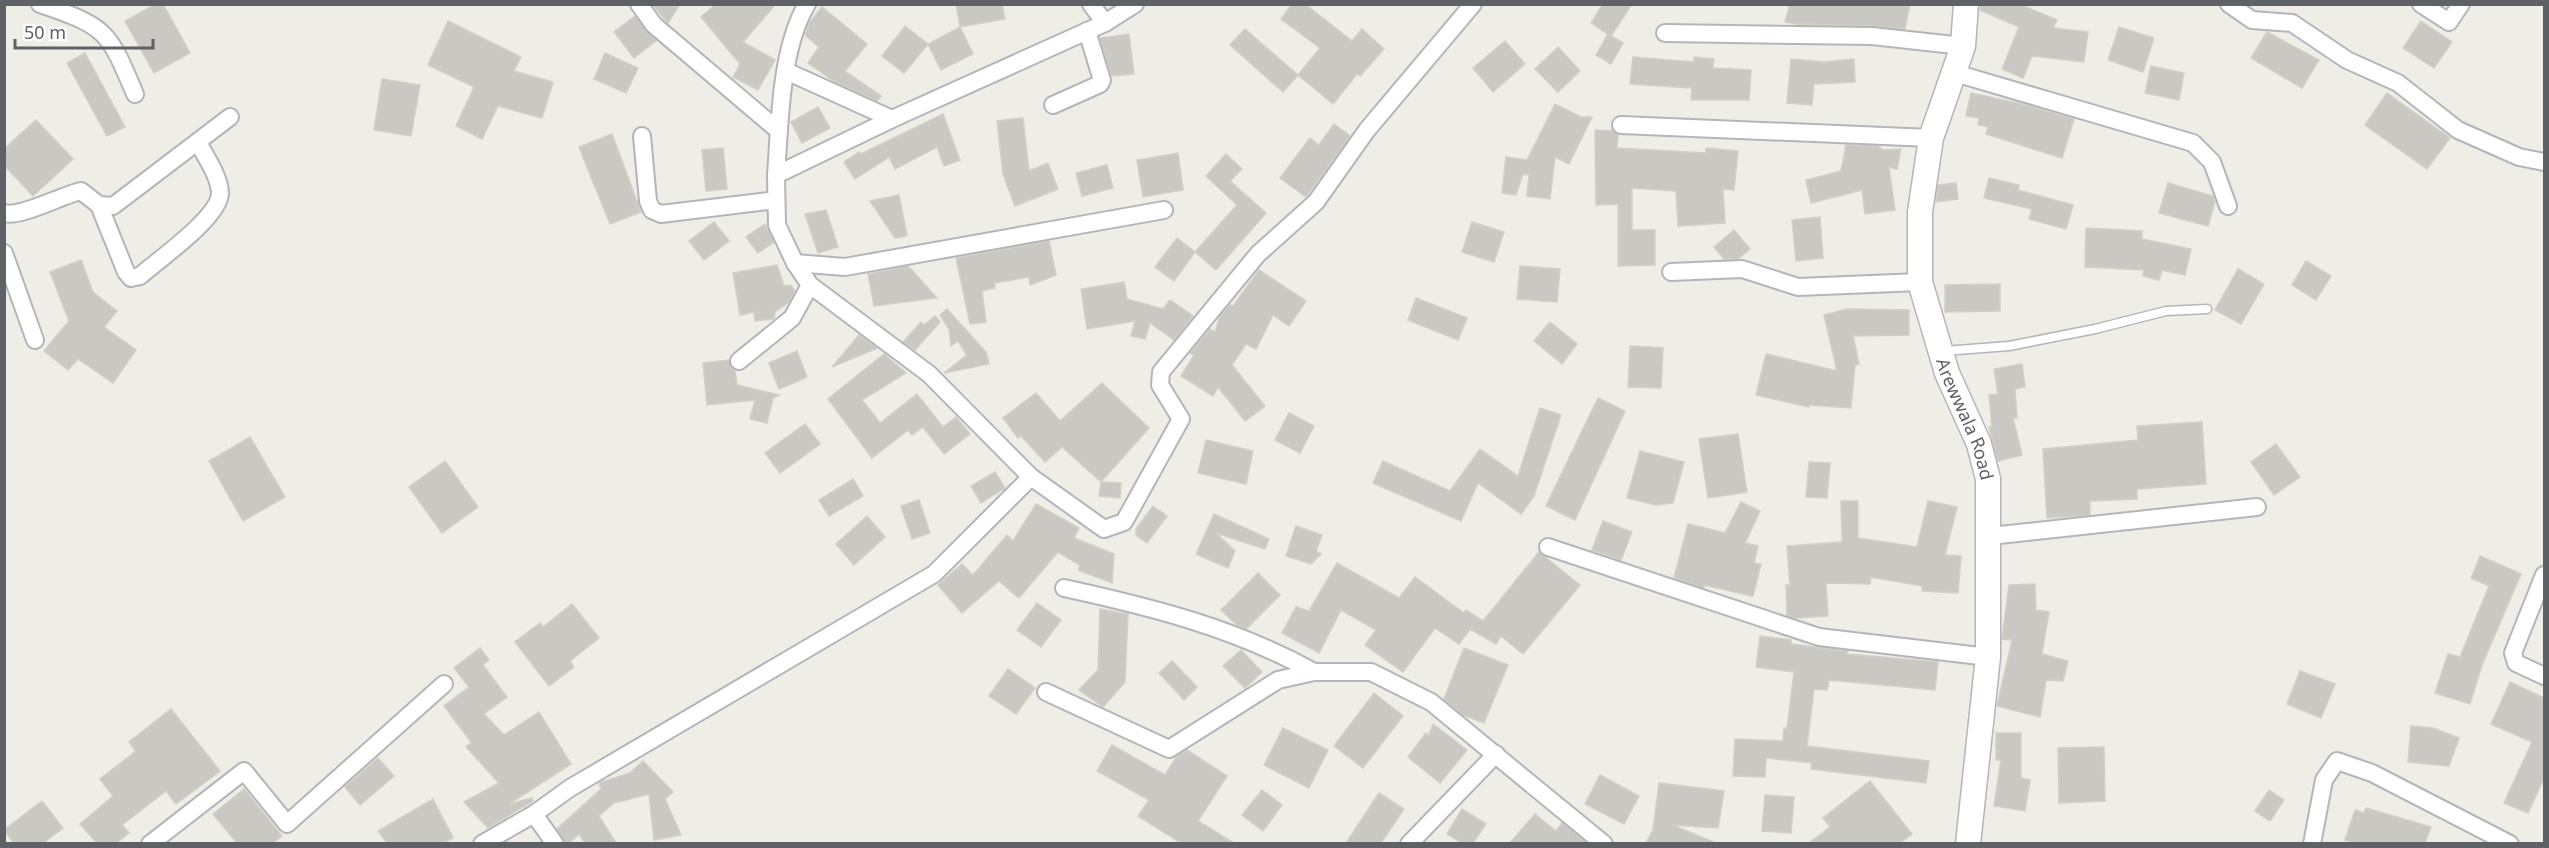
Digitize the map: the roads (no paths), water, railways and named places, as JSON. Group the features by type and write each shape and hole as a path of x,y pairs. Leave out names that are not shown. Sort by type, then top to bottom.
{"street":[{"path":"40,4 87,20 105,34 117,50 135,94"},
{"path":"639,4 654,25 779,130"},
{"path":"807,4 795,24 786,71 776,175 777,225 795,262 810,285 929,374 1031,477 1104,529 1124,522 1181,419 1160,385 1161,372 1258,254 1316,202 1367,130 1473,4"},
{"path":"1091,4 1105,23"},
{"path":"776,175 892,119 1105,23 1135,4"},
{"name":"Arewwala Road","path":"1966,4 1963,46 1931,138 1920,212 1920,282 1947,374 1979,444 1988,479 1990,536 1988,657 1968,843"},
{"path":"2229,4 2252,20 2292,23 2347,60 2398,84 2458,130 2519,157 2544,162"},
{"path":"2421,4 2449,22 2461,4"},
{"path":"1053,105 1100,84 1102,80 1087,31"},
{"path":"1665,33 1872,36 1963,46"},
{"path":"786,71 892,119"},
{"path":"1955,73 2193,143 2212,162 2228,206"},
{"path":"4,213 10,215 81,191 99,205 106,208 113,206 230,117"},
{"path":"1621,125 1931,138"},
{"path":"642,136 648,201 652,210 661,214 776,200"},
{"path":"99,205 126,272 131,278 140,276 213,214 220,196 218,180 198,142"},
{"path":"795,262 845,267 1164,210"},
{"path":"4,253 35,340"},
{"path":"1671,272 1742,269 1798,287 1920,282"},
{"path":"739,361 792,318 810,285"},
{"path":"482,843 534,814 570,788 934,574 1031,477"},
{"path":"1990,536 2257,507"},
{"path":"1548,547 1819,637 1988,657"},
{"path":"2544,575 2513,653 2516,663 2544,676"},
{"path":"1064,588 1146,606 1231,632 1314,672"},
{"path":"1046,692 1169,749 1278,680 1314,672 1371,672 1431,702 1604,843"},
{"path":"150,843 244,771 287,824 444,684"},
{"path":"1409,843 1496,754"},
{"path":"2312,843 2324,780 2337,761 2372,773 2510,843"},
{"path":"534,814 555,843"}],"lane":[{"path":"1940,351 2009,346 2095,330 2166,311 2207,309"}]}
